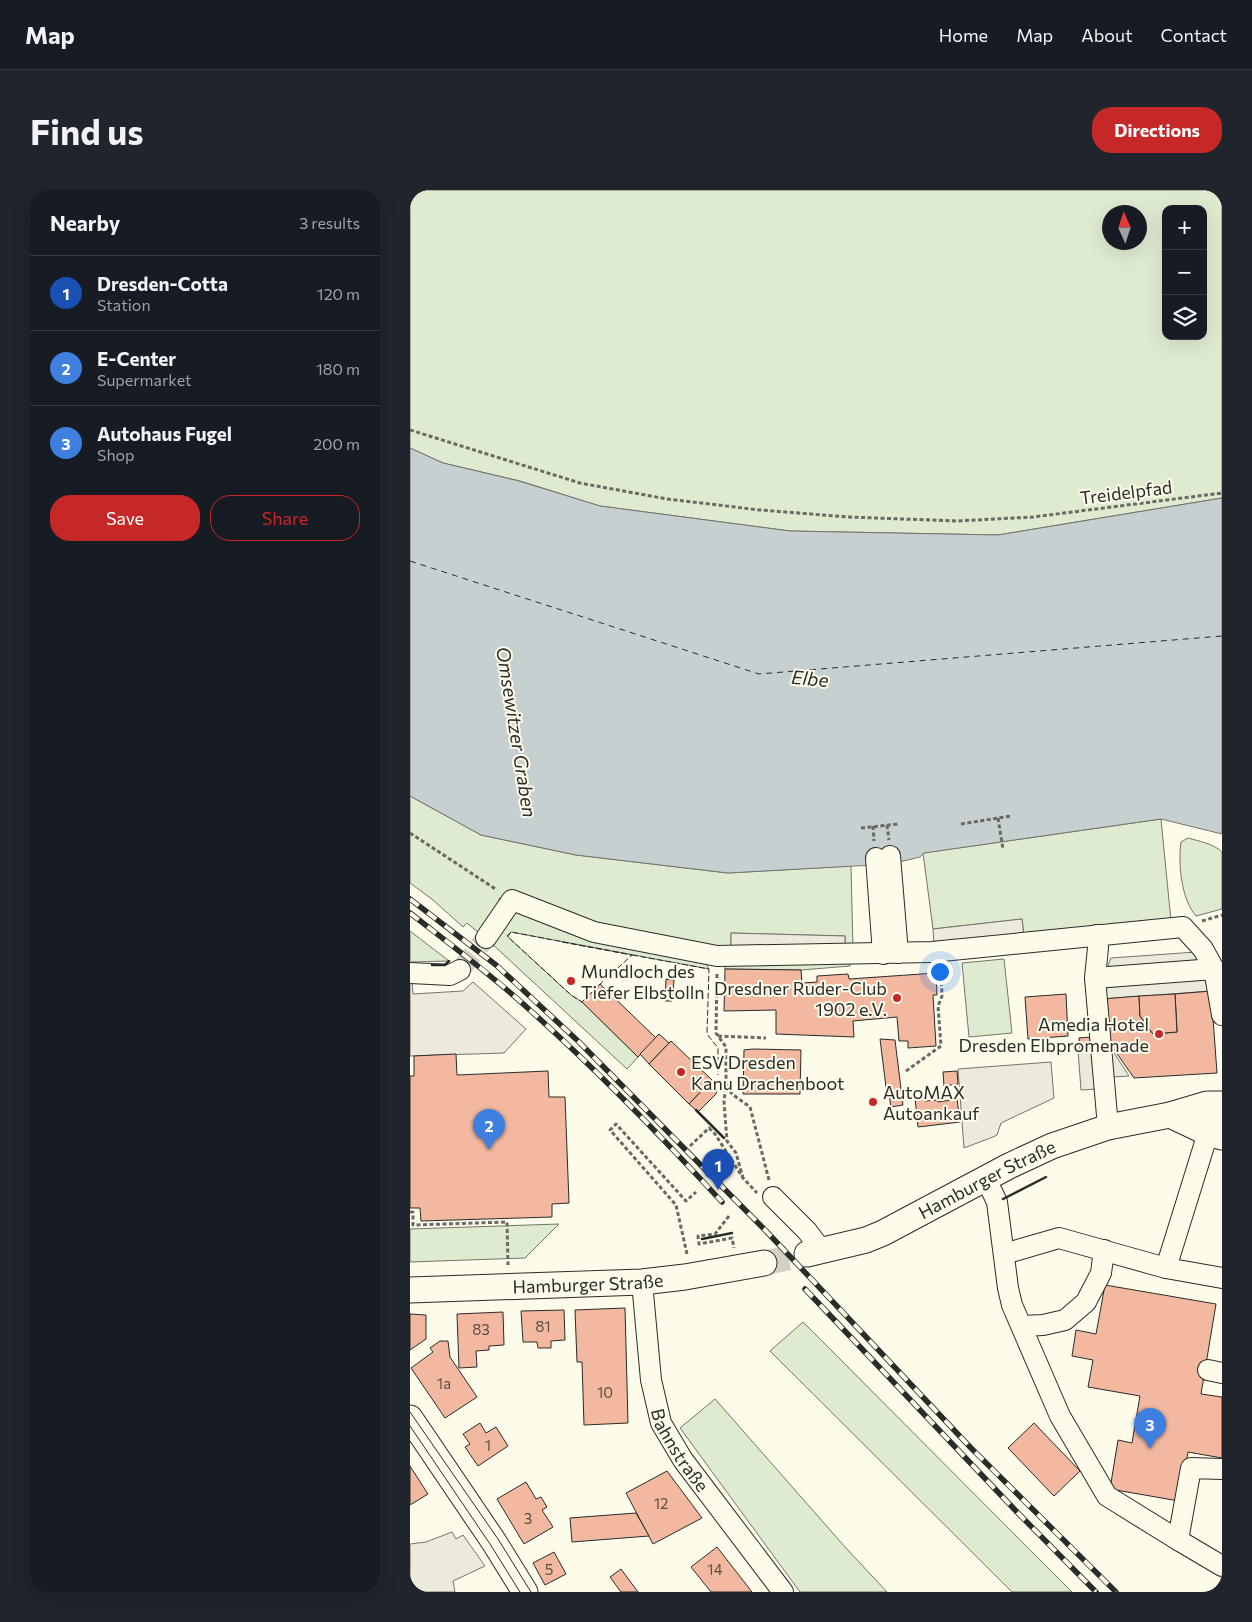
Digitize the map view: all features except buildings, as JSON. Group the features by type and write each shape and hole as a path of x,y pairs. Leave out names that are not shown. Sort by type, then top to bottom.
{"main road":[{"name":"Hamburger Straße","path":"814,1252 866,1240 883,1233 1052,1146 1108,1127 1170,1115 1207,1104 1222,1104"},
{"path":"1170,1115 1217,1129"},
{"name":"Hamburger Straße","path":"410,1290 642,1282 685,1278 764,1263"},
{"path":"410,1418 489,1534 525,1592"}],"street":[{"path":"883,857 890,954"},
{"path":"486,938 512,900 594,932 717,956 890,954 940,951 1183,927 1203,949 1214,969 1222,1015"},
{"path":"1097,935 1098,948 1095,978 1108,1127"},
{"path":"1095,978 1214,969"},
{"path":"410,972 450,975 460,970"},
{"path":"1166,1268 1217,1129"},
{"path":"986,1179 997,1202 1010,1296 1060,1416 1107,1496 1222,1566"},
{"path":"768,1198 807,1231 814,1252"},
{"path":"1004,1254 1059,1238 1166,1268 1222,1278"},
{"path":"1022,1326 1043,1325 1065,1320 1086,1302 1101,1273 1104,1250"},
{"name":"Bahnstraße","path":"642,1282 651,1380 661,1423 683,1460 783,1592"},
{"path":"1178,1540 1191,1468 1222,1469"}],"path":[{"name":"Treidelpfad","path":"410,430 580,483 667,499 760,510 849,517 957,521 1032,517 1222,493"},
{"path":"961,824 1011,816"},
{"path":"998,818 1003,848"},
{"path":"861,828 899,824"},
{"path":"410,832 512,900"},
{"path":"906,1072 941,1046 938,1006 942,996 940,951"},
{"path":"717,956 716,1034 726,1047 724,1102 727,1141 736,1153 743,1178"},
{"path":"718,1036 766,1038"},
{"path":"726,1084 732,1094 750,1107 768,1198"},
{"path":"687,1254 676,1205 610,1130 616,1124 686,1200 696,1192"},
{"path":"690,1146 709,1128 715,1134 743,1178 768,1198"},
{"path":"410,1212 413,1212 412,1226 507,1222 508,1265"},
{"path":"729,1216 715,1234 698,1236 699,1244 732,1238"}],"green space":[{"path":"410,190 1222,190 1222,498 998,535 790,531 600,506 520,481 443,463 410,448"},
{"path":"410,796 481,835 576,855 728,873 851,866 853,948 845,949 845,936 731,933 731,952 704,960 709,969 511,932 508,937 571,995 582,1002 638,1057 627,1069 490,942 516,907 499,898 501,907 480,934 467,923 463,927 433,900 410,883"},
{"path":"1161,819 1171,921 1024,937 1022,919 933,929 923,853"},
{"path":"1188,838 1211,845 1222,852 1222,909 1196,916 1191,909 1184,891 1180,870 1181,842"},
{"path":"410,931 449,961 410,962"},
{"path":"851,958 850,966 801,970 725,969 725,965"},
{"path":"1004,959 1012,1033 969,1037 962,963"},
{"path":"559,1224 525,1258 410,1262 410,1229"},
{"path":"803,1322 1072,1592 1012,1592 770,1351"},
{"path":"715,1399 887,1592 800,1592 680,1428"}],"shaded area":[{"path":"1022,919 1024,937 934,945 933,929"},
{"path":"731,933 845,936 845,949 731,952"},
{"path":"1196,952 1211,991 1102,999 1101,983 1111,958"},
{"path":"410,982 412,982 413,994 463,991 473,982 526,1029 504,1053 410,1056"},
{"path":"1107,1042 1129,1076 1112,1077 1113,1088 1081,1090 1078,1050 1101,1049"},
{"path":"1051,1062 1054,1098 1001,1123 997,1135 964,1148 958,1069"},
{"path":"452,1532 456,1539 463,1535 485,1566 453,1581 455,1592 410,1592 410,1544 426,1542"}],"water":[{"path":"410,448 443,463 519,481 600,506 790,531 998,535 1222,498 1222,834 1161,819 924,853 920,857 891,864 728,873 576,855 481,835 410,796"}],"ferry route":[{"path":"410,561 759,674 1222,636"}],"tunnel":[{"path":"460,970 486,938"},
{"path":"764,1263 807,1254"}],"tram line":[{"path":"410,1412 498,1539 531,1592"},
{"path":"410,1426 490,1544 520,1592"}],"railway":[{"path":"410,899 496,965 578,1041 766,1231 971,1448 1116,1592"},
{"path":"410,913 502,985 581,1057 629,1104 722,1202"},
{"path":"805,1289 1016,1511 1096,1592"}],"fence":[{"path":"584,1000 582,1002 571,995 507,936 511,932 632,955"},
{"path":"562,942 632,955 598,986"},
{"path":"632,955 709,969 707,1034 718,1048 718,1075"}],"wall":[{"path":"432,965 445,965 449,961"},
{"path":"696,1110 724,1138"},
{"path":"1003,1199 1046,1177"},
{"path":"702,1239 732,1233"}],"place":[{"name":"Mundloch des Tiefer Elbstolln","path":"571,981"},
{"name":"Dresdner Ruder-Club 1902 e.V.","path":"897,998"},
{"name":"Amedia Hotel Dresden Elbpromenade","path":"1159,1034"},
{"name":"ESV Dresden Kanu Drachenboot","path":"681,1072"},
{"name":"AutoMAX Autoankauf","path":"873,1102"},
{"name":"E-Center","path":"489,1150"},
{"name":"Dresden-Cotta","path":"718,1190"},
{"name":"Autohaus Fugel","path":"1150,1449"}],"water label":[{"name":"Elbe","path":"810,678"},
{"name":"Omsewitzer Graben","path":"517,732"}]}
